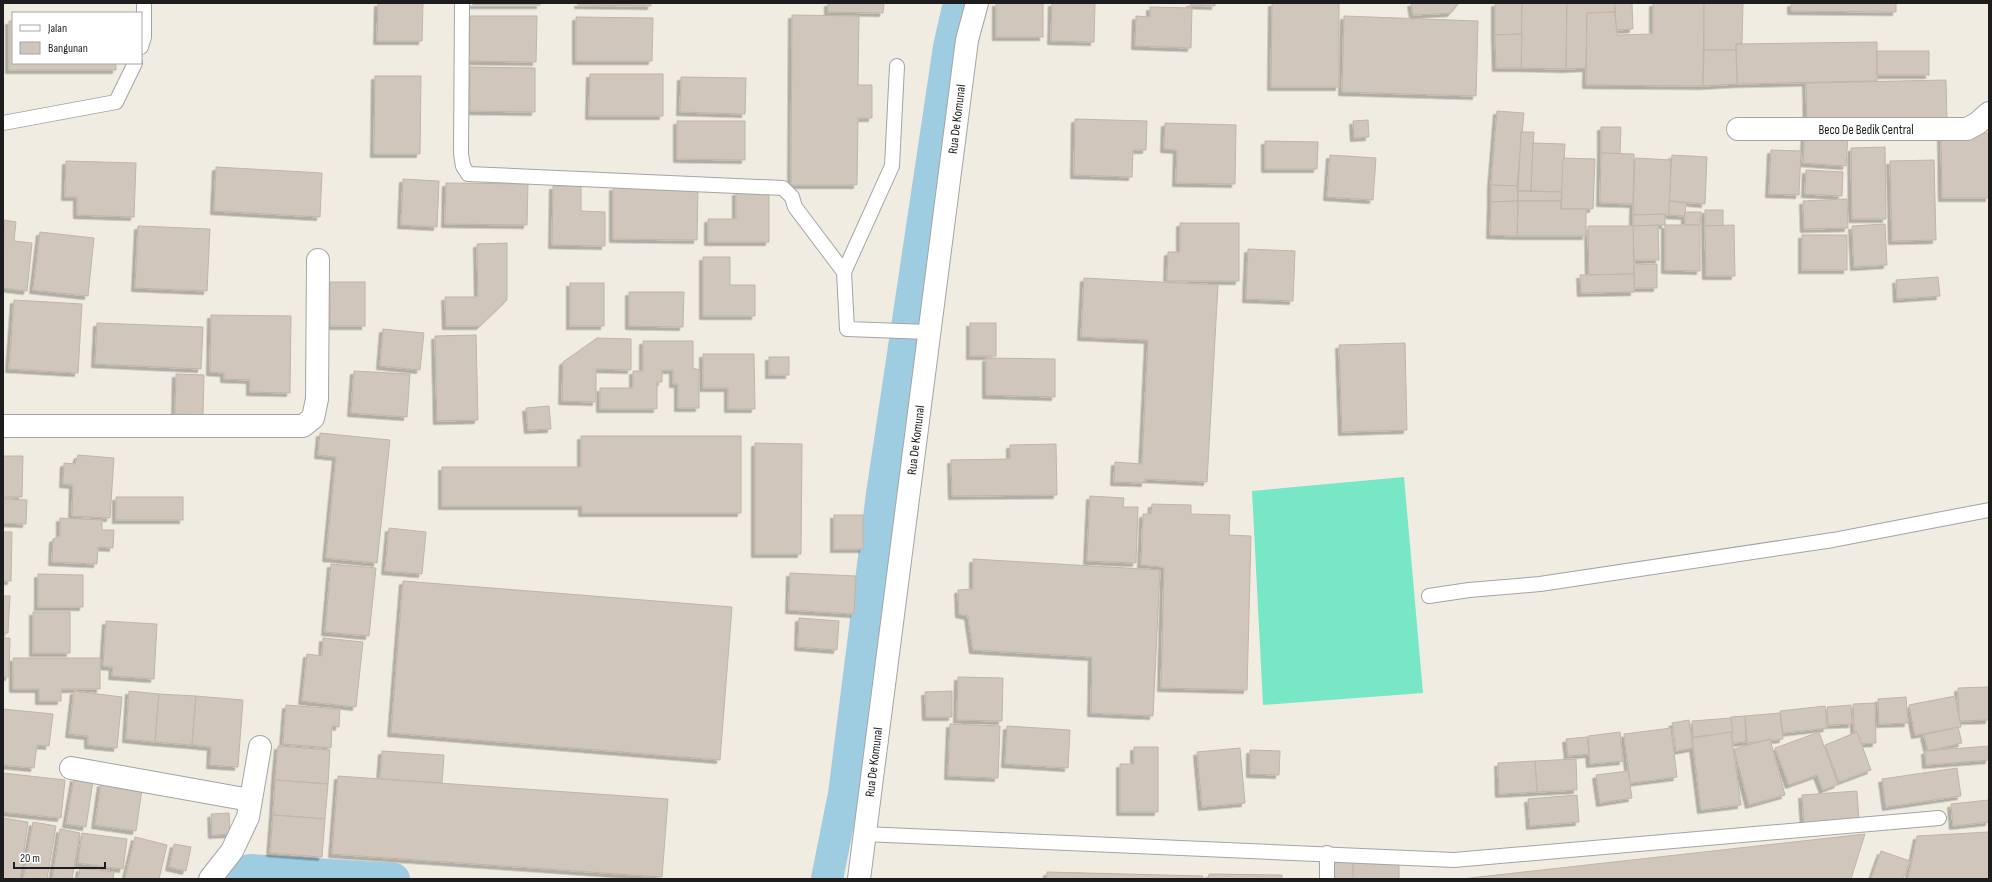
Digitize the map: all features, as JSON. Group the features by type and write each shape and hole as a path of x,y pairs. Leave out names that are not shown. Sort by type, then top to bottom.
{"street":[{"name":"Rua De Komunal","path":"859,879 967,40 977,3"},
{"name":"Beco De Bedik Central","path":"1738,129 1967,129 1978,123 1989,113"},
{"path":"3,426 303,426 313,418 316,399 318,260"},
{"path":"210,879 232,851 248,817 260,746"},
{"path":"71,768 250,800"}],"lane":[{"path":"142,44 144,37 144,3"},
{"path":"462,3 461,154 463,166 468,174 783,188 792,197 795,206 844,272"},
{"path":"3,122 116,102 135,64"},
{"path":"897,66 892,166 844,272 847,329 929,332"},
{"path":"1429,596 1469,590 1540,584 1810,544 1989,510"},
{"path":"864,834 1327,853 1454,860 1939,818"},
{"path":"1327,853 1327,879"}],"green space":[{"path":"1404,477 1423,693 1263,705 1252,491"}],"building":[{"path":"378,3 423,3 422,41 377,41"},
{"path":"473,3 540,3 540,5 473,5"},
{"path":"578,3 651,3 651,6 578,5"},
{"path":"828,3 884,3 883,13 828,12"},
{"path":"996,3 1043,3 1043,37 996,37"},
{"path":"1052,3 1095,3 1094,42 1051,41"},
{"path":"1190,3 1215,3 1215,6 1190,5"},
{"path":"1272,3 1339,3 1339,87 1271,87"},
{"path":"1411,3 1459,3 1451,13 1413,15"},
{"path":"1495,3 1522,3 1522,34 1495,35"},
{"path":"1522,3 1567,3 1566,69 1521,68"},
{"path":"1567,3 1615,3 1615,12 1587,13 1586,68 1566,69"},
{"path":"1615,3 1632,3 1633,29 1616,30"},
{"path":"1653,3 1704,3 1703,86 1586,85 1587,13 1615,12 1617,35 1653,34"},
{"path":"1704,3 1743,3 1742,44 1736,44 1736,50 1704,50"},
{"path":"1791,3 1896,3 1896,12 1791,11"},
{"path":"1150,7 1192,8 1191,48 1135,46 1136,16 1150,17"},
{"path":"792,15 859,16 858,85 872,85 872,118 858,118 857,185 791,185"},
{"path":"470,16 537,16 536,62 469,61"},
{"path":"1344,16 1478,21 1476,96 1342,92"},
{"path":"576,17 653,18 652,61 576,61"},
{"path":"9,21 12,21 12,64 116,64 116,70 9,70"},
{"path":"1522,34 1521,68 1496,68 1495,35"},
{"path":"1877,42 1877,81 1737,84 1736,44"},
{"path":"1704,50 1736,50 1737,84 1703,86"},
{"path":"1877,51 1929,51 1929,75 1877,75"},
{"path":"470,67 535,68 535,112 470,111"},
{"path":"590,74 663,74 663,116 589,116"},
{"path":"375,76 421,76 420,154 374,154"},
{"path":"681,77 746,78 745,114 680,112"},
{"path":"1946,80 1947,122 1807,125 1806,83"},
{"path":"1497,111 1524,113 1517,186 1491,185"},
{"path":"1075,119 1147,121 1146,150 1133,150 1132,177 1074,175"},
{"path":"1368,120 1369,137 1354,138 1353,121"},
{"path":"677,121 745,121 745,160 677,159"},
{"path":"1165,123 1236,125 1235,184 1176,183 1177,150 1164,149"},
{"path":"1601,127 1621,127 1620,154 1601,153"},
{"path":"1521,132 1534,132 1531,191 1518,191"},
{"path":"1805,132 1848,135 1846,166 1803,163"},
{"path":"1989,133 1989,198 1942,198 1941,134"},
{"path":"1265,141 1318,142 1317,169 1265,169"},
{"path":"1533,143 1565,144 1562,192 1531,191"},
{"path":"1885,147 1886,219 1852,219 1851,148"},
{"path":"1771,150 1801,151 1799,195 1769,194"},
{"path":"1601,153 1634,154 1633,204 1600,203"},
{"path":"1330,155 1376,158 1373,200 1327,197"},
{"path":"1672,155 1707,157 1705,204 1669,201"},
{"path":"1563,158 1595,159 1593,209 1561,209"},
{"path":"1635,158 1671,160 1669,215 1633,215"},
{"path":"1934,160 1936,240 1892,241 1890,161"},
{"path":"66,161 136,163 134,217 77,215 77,197 65,197"},
{"path":"216,167 322,173 320,217 214,211"},
{"path":"1806,170 1843,172 1842,196 1805,194"},
{"path":"403,179 439,181 437,227 401,225"},
{"path":"446,183 528,184 527,225 445,224"},
{"path":"1491,185 1517,186 1518,201 1491,202"},
{"path":"553,186 581,186 581,211 605,212 605,246 552,245"},
{"path":"613,187 698,188 697,240 613,239"},
{"path":"1518,191 1562,192 1561,201 1518,201"},
{"path":"736,192 769,192 769,242 708,242 708,219 736,219"},
{"path":"1847,199 1848,228 1804,229 1803,201"},
{"path":"1518,201 1561,201 1561,209 1586,209 1586,236 1517,236"},
{"path":"1518,201 1517,236 1490,235 1491,202"},
{"path":"1669,201 1686,203 1685,216 1669,215"},
{"path":"1705,210 1723,210 1723,226 1705,226"},
{"path":"1685,212 1701,212 1700,225 1685,225"},
{"path":"1665,214 1665,225 1633,226 1633,215"},
{"path":"4,220 16,222 14,241 32,243 27,291 3,288"},
{"path":"1180,223 1239,223 1239,281 1167,281 1168,252 1180,252"},
{"path":"1885,224 1887,265 1854,267 1852,226"},
{"path":"1658,225 1659,260 1634,260 1633,226"},
{"path":"1665,225 1700,225 1700,271 1665,270"},
{"path":"1734,225 1735,276 1706,276 1705,226"},
{"path":"138,226 210,229 207,291 135,288"},
{"path":"1588,226 1633,226 1634,274 1589,275"},
{"path":"40,232 94,238 88,296 33,290"},
{"path":"1802,235 1847,235 1847,270 1802,270"},
{"path":"507,243 507,300 480,326 446,326 445,297 478,297 477,244"},
{"path":"1248,249 1295,251 1293,301 1246,299"},
{"path":"703,257 730,257 730,285 755,285 755,316 703,316"},
{"path":"1657,264 1657,288 1634,288 1634,265"},
{"path":"1634,274 1634,292 1581,293 1580,275"},
{"path":"1938,277 1940,296 1897,299 1896,280"},
{"path":"1084,278 1218,285 1207,482 1145,479 1145,483 1114,482 1115,462 1142,464 1148,340 1081,337"},
{"path":"330,282 365,282 365,326 330,326"},
{"path":"570,283 604,283 604,326 570,326"},
{"path":"629,292 684,292 683,327 629,326"},
{"path":"14,300 82,304 78,373 9,369"},
{"path":"211,315 291,316 290,393 250,392 250,380 224,379 224,373 210,372"},
{"path":"97,323 203,327 201,369 95,364"},
{"path":"970,323 996,323 996,356 970,356"},
{"path":"383,329 424,333 420,370 380,366"},
{"path":"476,335 478,420 437,421 435,336"},
{"path":"597,338 631,339 631,370 596,369 596,402 562,401 563,362"},
{"path":"643,341 693,341 693,368 699,370 699,408 678,408 678,384 673,384 673,370 662,370 662,382 657,382 657,409 600,409 600,388 633,388 633,371 643,371"},
{"path":"1405,343 1407,430 1342,432 1339,345"},
{"path":"703,354 754,354 755,409 728,409 728,388 703,388"},
{"path":"769,357 789,357 789,375 769,375"},
{"path":"986,358 1055,359 1055,397 986,395"},
{"path":"354,371 410,374 407,417 351,413"},
{"path":"176,374 204,375 203,415 175,414"},
{"path":"549,406 551,429 528,430 526,408"},
{"path":"320,433 390,440 377,563 326,558 336,457 318,455"},
{"path":"581,436 741,436 741,513 582,513 582,506 442,506 442,467 581,467"},
{"path":"755,443 802,444 801,554 755,554"},
{"path":"1056,444 1057,495 952,496 951,460 1010,459 1010,445"},
{"path":"78,455 114,458 110,518 72,516 73,485 63,484 64,463 75,464"},
{"path":"3,456 23,456 22,497 3,497"},
{"path":"1090,496 1124,498 1123,507 1138,507 1136,563 1087,561"},
{"path":"116,497 183,497 183,520 116,520"},
{"path":"3,499 27,500 26,524 3,523"},
{"path":"1152,504 1191,505 1191,514 1230,515 1229,535 1251,536 1247,690 1161,688 1164,567 1141,565 1143,514 1151,514"},
{"path":"834,515 863,515 863,549 834,549"},
{"path":"60,518 102,520 102,530 114,530 113,548 98,547 97,564 52,562 53,539 60,536"},
{"path":"389,528 426,532 422,574 385,571"},
{"path":"3,532 12,532 11,581 3,581"},
{"path":"973,559 1160,570 1153,716 1091,713 1092,657 973,650 968,616 959,614 958,590 973,589"},
{"path":"331,564 376,568 369,636 325,632"},
{"path":"790,573 856,576 854,614 789,610"},
{"path":"38,574 83,575 83,607 38,607"},
{"path":"403,581 732,607 720,760 391,733"},
{"path":"3,596 10,596 8,633 3,633"},
{"path":"33,612 70,612 70,653 33,653"},
{"path":"799,618 839,621 837,650 798,647"},
{"path":"106,621 157,624 154,679 112,676 113,667 103,666"},
{"path":"3,638 10,638 9,677 3,677"},
{"path":"323,638 363,642 356,707 302,701 307,654 322,656"},
{"path":"13,658 100,658 100,689 61,689 61,701 39,701 39,689 13,689"},
{"path":"958,677 1003,678 1002,721 957,720"},
{"path":"1989,687 1989,720 1959,721 1958,688"},
{"path":"74,691 122,697 117,748 88,745 88,736 69,734"},
{"path":"129,691 159,694 155,742 126,739"},
{"path":"952,691 952,717 926,717 925,692"},
{"path":"159,694 196,696 192,745 155,742"},
{"path":"196,696 243,700 238,767 210,765 211,747 192,745"},
{"path":"1955,696 1961,727 1915,735 1909,705"},
{"path":"1906,697 1908,723 1879,724 1878,699"},
{"path":"1875,703 1876,743 1855,744 1853,704"},
{"path":"286,705 340,709 339,727 332,726 331,748 283,744"},
{"path":"1851,705 1852,724 1828,725 1827,707"},
{"path":"1825,706 1827,728 1783,733 1780,711"},
{"path":"3,709 53,714 49,746 37,745 34,768 3,765"},
{"path":"1780,713 1783,739 1747,743 1745,716"},
{"path":"1745,716 1746,742 1732,743 1731,717"},
{"path":"1731,718 1733,733 1693,737 1692,721"},
{"path":"1689,720 1693,748 1676,751 1672,723"},
{"path":"950,724 1000,726 998,778 948,776"},
{"path":"1007,726 1070,730 1068,768 1005,764"},
{"path":"1958,727 1962,743 1928,751 1924,735"},
{"path":"1671,728 1677,777 1630,783 1624,734"},
{"path":"1620,732 1623,761 1590,764 1588,736"},
{"path":"1731,732 1741,805 1701,810 1692,738"},
{"path":"1819,732 1838,784 1823,790 1817,775 1789,785 1775,748"},
{"path":"1857,732 1871,770 1839,782 1825,745"},
{"path":"1587,737 1589,754 1568,756 1566,739"},
{"path":"1770,739 1785,795 1749,805 1734,749"},
{"path":"278,746 330,750 328,784 275,780"},
{"path":"1989,746 1989,760 1926,765 1925,751"},
{"path":"1134,747 1158,747 1158,812 1120,812 1120,764 1134,764"},
{"path":"1240,748 1245,803 1202,807 1197,752"},
{"path":"1250,750 1280,751 1279,775 1250,774"},
{"path":"382,751 444,755 442,783 380,779"},
{"path":"1576,759 1577,790 1537,792 1535,761"},
{"path":"1535,761 1537,792 1499,794 1498,763"},
{"path":"1957,768 1961,796 1886,807 1882,779"},
{"path":"1628,771 1632,798 1600,803 1596,775"},
{"path":"3,773 65,780 61,818 3,812"},
{"path":"338,776 668,799 662,877 332,854"},
{"path":"74,778 93,781 86,827 66,824"},
{"path":"275,780 328,784 325,819 273,815"},
{"path":"101,783 142,789 136,831 95,825"},
{"path":"1857,791 1859,822 1804,826 1802,795"},
{"path":"1577,795 1579,822 1530,826 1528,799"},
{"path":"1989,800 1989,822 1953,826 1951,804"},
{"path":"229,813 230,834 212,835 211,814"},
{"path":"273,815 325,819 322,857 270,853"},
{"path":"3,818 28,822 20,879 3,879"},
{"path":"33,822 56,826 47,879 23,879"},
{"path":"60,829 80,833 72,879 52,879"},
{"path":"1989,832 1989,879 1908,879 1917,836"},
{"path":"82,833 127,839 123,869 78,863"},
{"path":"1865,834 1851,879 1461,879"},
{"path":"135,837 167,845 159,879 125,879"},
{"path":"174,844 191,847 186,871 169,867"},
{"path":"1881,851 1910,861 1903,879 1871,879"},
{"path":"1399,858 1399,879 1353,879 1353,859"},
{"path":"1330,859 1353,859 1353,879 1330,879"},
{"path":"80,868 114,872 113,879 78,879"},
{"path":"1047,872 1203,876 1203,879 1047,879"},
{"path":"1209,874 1282,875 1282,879 1208,879"}],"waterway":[{"path":"827,879 844,794 882,494 949,47 959,3"},
{"path":"221,879 250,870 394,879"}]}
